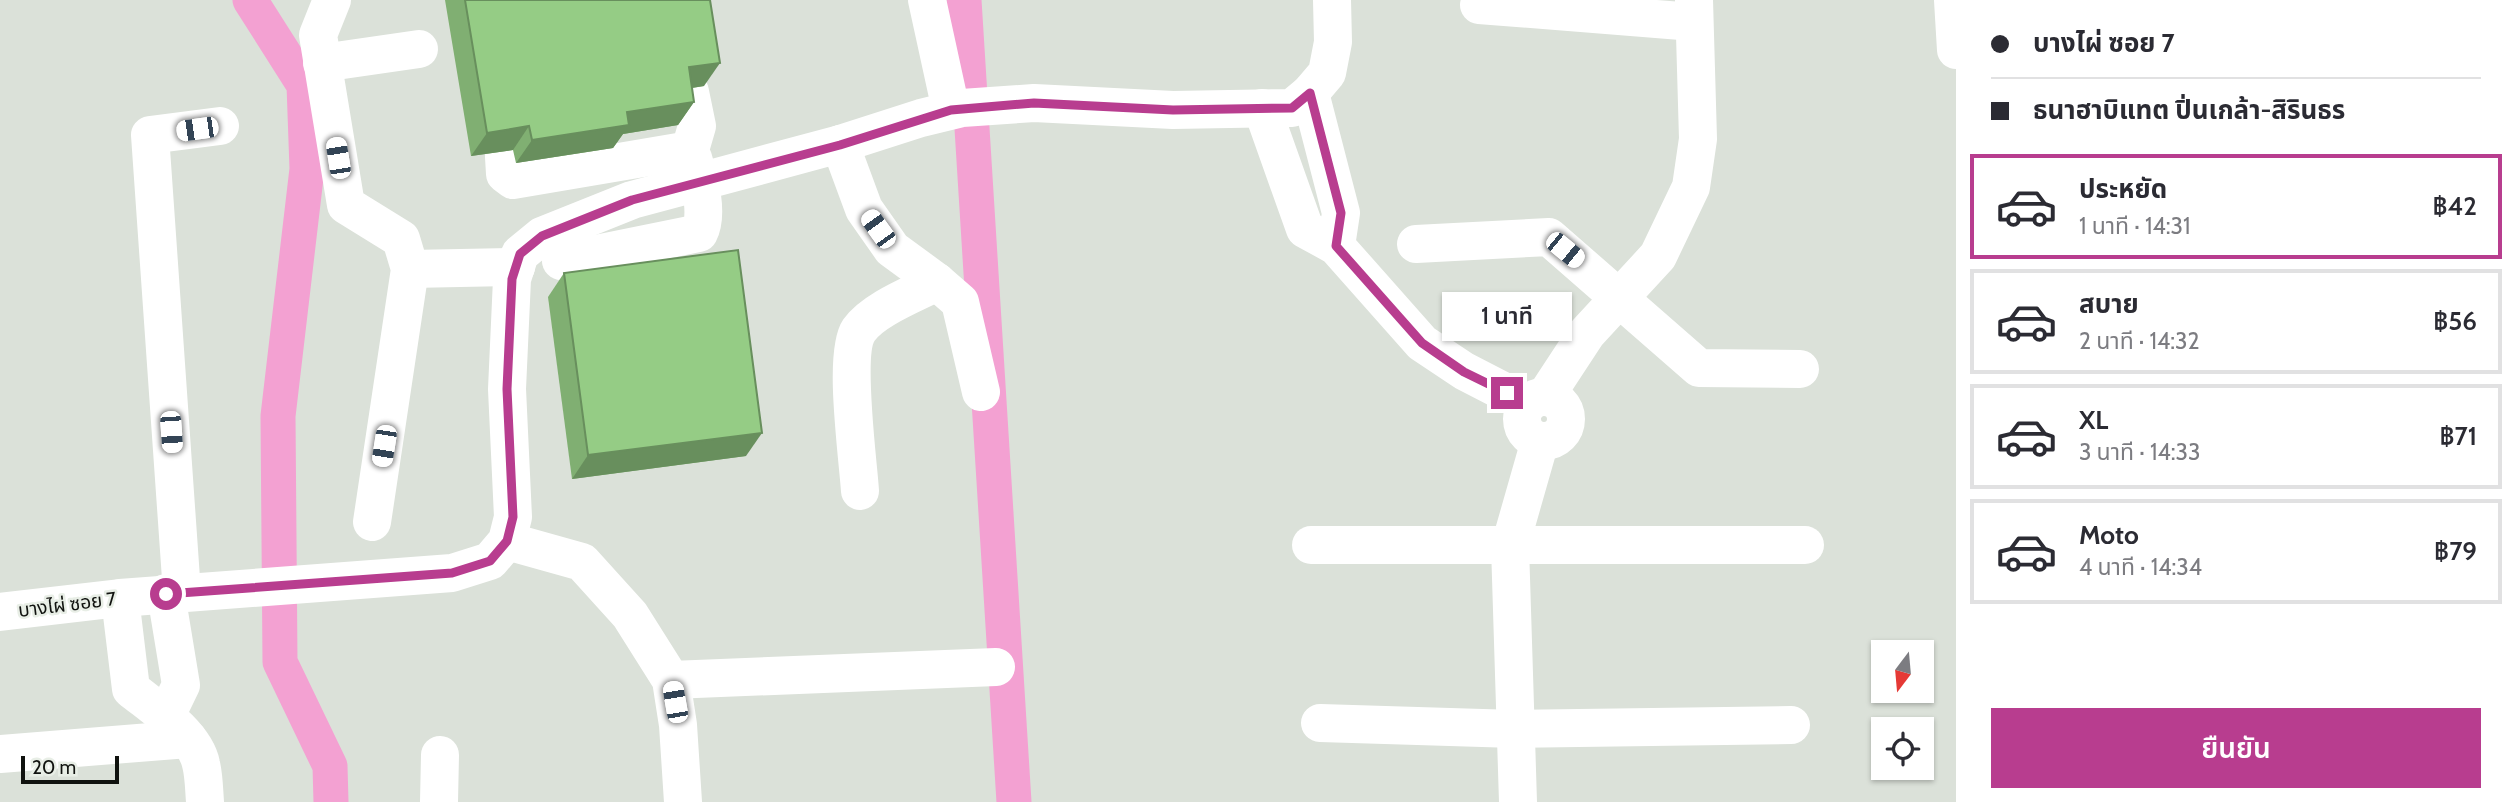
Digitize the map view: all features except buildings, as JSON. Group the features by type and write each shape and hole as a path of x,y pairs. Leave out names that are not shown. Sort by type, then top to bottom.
{"street":[{"path":"332,0 318,35 346,205 401,239 411,269 372,522"},
{"path":"927,0 967,109"},
{"path":"504,157 505,174 513,180 695,166 840,145 967,109 1034,103 1173,110 1292,108 1310,93 1327,73 1333,42 1332,0"},
{"path":"1953,0 1956,50"},
{"path":"1479,5 1694,11 1698,139 1691,187 1658,256 1587,333 1536,400"},
{"path":"322,63 419,49"},
{"path":"561,261 699,233 704,225 695,166 697,126 690,92"},
{"path":"1310,93 1341,213 1336,246"},
{"path":"1262,108 1306,229 1336,246 1422,343 1464,372 1536,400 1554,400 1562,406 1566,414 1566,423 1558,437 1551,441 1540,441 1510,546 1518,802"},
{"path":"177,728 181,685 150,135 220,126"},
{"path":"840,145 864,209 892,249 960,302 981,392"},
{"path":"682,802 678,725 671,680 630,615 582,562 507,541 513,517 507,389 512,279 520,254 542,236 632,200 695,166"},
{"path":"1416,244 1549,237 1621,297 1699,368 1800,369"},
{"path":"411,269 516,267"},
{"path":"860,491 851,358 858,331 873,316 937,282"},
{"name":"บางไผ่ ซอย 7","path":"0,612 120,598 452,573 490,561 507,541"},
{"path":"1311,545 1805,545"},
{"path":"120,598 131,689 177,728 201,761 205,802"},
{"path":"671,680 996,667"},
{"path":"1320,723 1515,729 1791,725"},
{"path":"0,754 177,728"},
{"path":"439,802 440,755"}],"waterway":[{"path":"250,0 304,85 307,169 278,416 280,662 330,766 331,802"},
{"path":"964,0 1014,802"}],"route":[{"path":"166,594 452,573 490,561 507,541 513,517 507,389 512,279 520,254 542,236 632,200 840,145 921,118 962,108 1034,103 1173,110 1292,108 1310,93 1341,213 1336,246 1422,343 1464,372 1507,393"}]}
